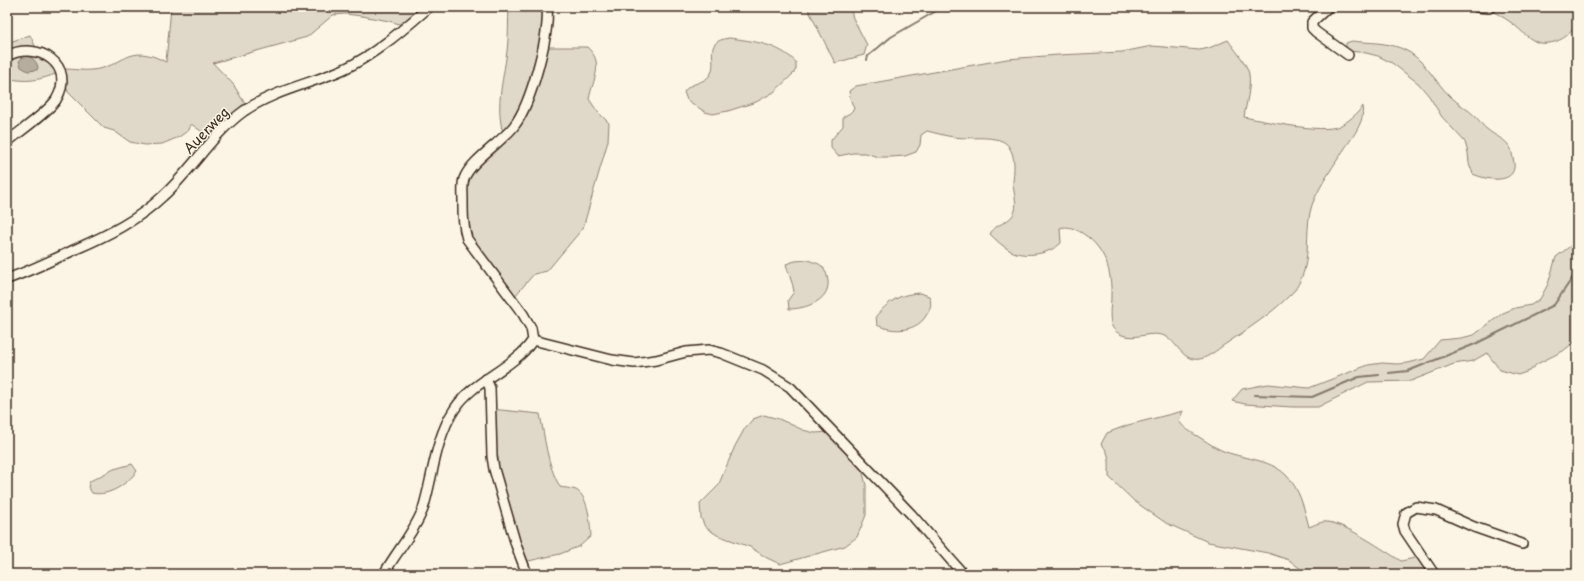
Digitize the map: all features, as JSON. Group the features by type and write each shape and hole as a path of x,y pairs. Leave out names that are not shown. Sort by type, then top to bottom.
{"street":[{"name":"Auerweg","path":"7,279 82,246 132,221 147,211 165,195 211,141 244,111 292,87 336,72 354,64 429,7"},
{"path":"533,340 531,328 523,314 467,239 464,230 463,185 464,178 473,165 514,126 525,107 546,38 548,25 547,7"},
{"path":"1328,7 1312,22 1312,28 1348,55"},
{"path":"1477,7 1491,7"},
{"path":"7,56 26,51 41,53 54,61 60,71 61,77 60,90 52,104 7,142"},
{"path":"384,574 418,519 440,444 454,410 468,394 486,379 516,359 533,340"},
{"path":"533,340 612,360 634,363 656,360 686,352 709,350 737,359 768,372 790,387 911,514 963,574"},
{"path":"486,379 490,388 492,456 494,469 526,574"},
{"path":"1434,574 1405,530 1403,524 1406,513 1416,507 1436,510 1474,527 1522,544"}],"shaded area":[{"path":"171,7 426,7 403,25 362,16 345,14 333,15 307,37 213,63 233,84 247,107 211,138 191,124 189,130 179,137 162,144 145,145 130,142 114,131 104,128 68,92 62,75 66,69 88,70 102,68 126,57 142,54 153,56 166,62"},
{"path":"509,7 545,7 541,47 587,47 592,53 597,65 589,99 597,111 609,123 608,141 583,228 547,271 534,274 514,297 469,236 466,222 465,203 466,185 471,172 483,159 505,140 500,117 500,96 508,45"},
{"path":"807,7 850,7 853,18 867,45 864,55 835,63"},
{"path":"1484,7 1574,7 1576,22 1569,34 1563,38 1556,42 1540,43 1529,38 1506,19"},
{"path":"30,35 37,50 7,54 7,43"},
{"path":"729,38 747,40 773,47 789,56 796,62 796,69 793,74 774,92 756,102 713,114 705,112 687,100 684,92 690,86 704,80 710,75 713,63 712,52 715,43"},
{"path":"1228,40 1243,61 1249,74 1249,90 1244,117 1307,128 1331,128 1339,126 1352,118 1363,106 1361,122 1356,132 1323,182 1312,205 1309,221 1306,263 1297,287 1285,300 1260,320 1207,357 1200,359 1189,358 1167,337 1156,334 1133,337 1127,336 1120,334 1112,327 1110,320 1111,287 1106,261 1098,247 1082,233 1070,228 1060,228 1061,243 1051,250 1038,254 1024,254 1011,251 990,234 992,230 1011,218 1016,208 1013,186 1014,160 1009,147 1005,143 992,138 960,138 927,131 921,135 920,145 916,152 905,156 878,157 865,153 853,153 838,156 831,148 831,140 843,126 843,117 854,109 849,91 856,86 1007,59 1122,52 1152,46 1200,50"},
{"path":"1352,41 1391,45 1403,49 1417,58 1456,102 1473,114 1486,129 1508,144 1513,158 1514,167 1512,173 1508,177 1502,179 1487,178 1473,174 1469,163 1465,142 1442,117 1429,96 1418,83 1392,63 1378,56 1350,51 1346,47 1346,43"},
{"path":"21,53 44,56 58,73 33,80 14,80 7,78 7,58"},
{"path":"24,56 35,60 38,67 37,70 28,71 21,67 19,61"},
{"path":"1577,241 1577,340 1563,351 1537,364 1529,371 1518,375 1500,370 1487,353 1473,361 1454,364 1411,381 1368,382 1318,407 1245,404 1232,401 1242,389 1268,384 1309,388 1368,365 1382,363 1408,363 1424,359 1440,340 1474,335 1503,313 1515,308 1531,305 1540,299 1548,284 1556,257"},
{"path":"808,260 822,266 827,277 828,288 821,299 809,305 789,309 788,300 794,292 786,264 795,261"},
{"path":"920,293 929,296 931,305 923,320 918,324 911,328 897,330 883,328 877,325 876,316 890,302 906,295"},
{"path":"491,409 540,414 552,470 560,487 576,490 584,498 586,504 591,536 580,546 560,554 524,562 495,466"},
{"path":"1183,411 1179,420 1187,430 1221,450 1271,465 1286,475 1295,486 1309,527 1318,523 1327,522 1344,527 1365,538 1401,561 1419,557 1431,574 1307,574 1289,560 1268,553 1208,542 1166,523 1134,501 1109,477 1108,455 1101,444 1107,433 1128,425"},
{"path":"764,415 779,419 803,430 815,433 829,432 861,465 866,485 866,515 857,537 845,546 780,564 750,547 717,535 705,527 701,518 700,504 718,486 735,446 745,428 753,419"},
{"path":"132,464 137,471 123,485 111,491 98,494 92,493 88,487 90,481 114,469"}],"waterway":[{"path":"867,60 868,56 891,37 943,7"},
{"path":"1389,373 1408,371 1475,344 1554,305 1577,271"},
{"path":"1254,395 1312,397 1359,377 1379,375"}]}
